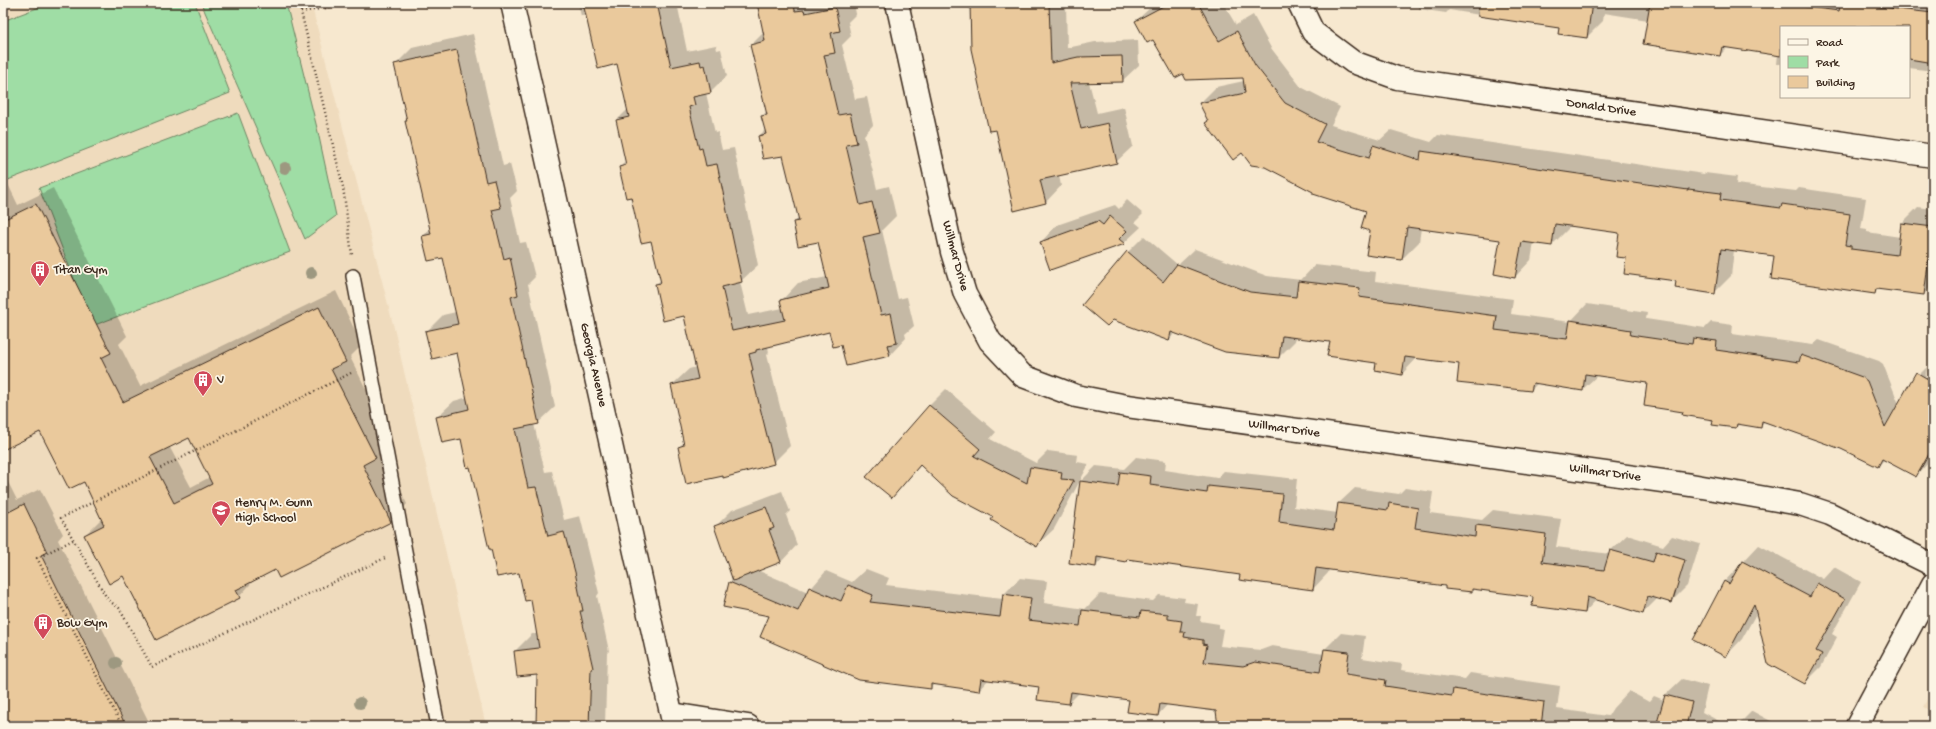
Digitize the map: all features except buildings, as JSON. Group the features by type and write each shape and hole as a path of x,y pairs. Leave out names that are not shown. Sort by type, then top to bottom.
{"street":[{"name":"Georgia Avenue","path":"512,3 673,720"},
{"name":"Willmar Drive","path":"897,3 952,252 965,294 990,341 1023,376 1076,396 1127,406 1691,485 1800,504 1830,514 1933,565"},
{"name":"Donald Drive","path":"1299,3 1313,32 1353,62 1397,78 1933,156"},
{"path":"1857,726 1933,584"},
{"path":"673,720 748,726"}],"lane":[{"path":"353,276 406,549 438,726"}],"path":[{"path":"299,3 343,187 350,228 353,276"},
{"path":"301,12 358,3"},
{"path":"369,364 61,518 108,600 119,608 152,667 406,549"},
{"path":"73,540 37,558 122,726"}],"shaded area":[{"name":"Henry M. Gunn High School","path":"3,3 311,3 394,328 486,726 3,726"},
{"path":"1933,688 1933,712 1923,707"}],"green space":[{"path":"50,3 195,3 230,93 3,182 3,21"},
{"path":"201,3 286,3 318,132 336,216 305,239"},
{"path":"238,113 290,252 92,326 39,188"}],"place":[{"name":"Titan Gym","path":"40,287"},
{"name":"V","path":"203,397"},
{"name":"Henry M. Gunn High School","path":"221,527"},
{"name":"Bow Gym","path":"43,640"}]}
